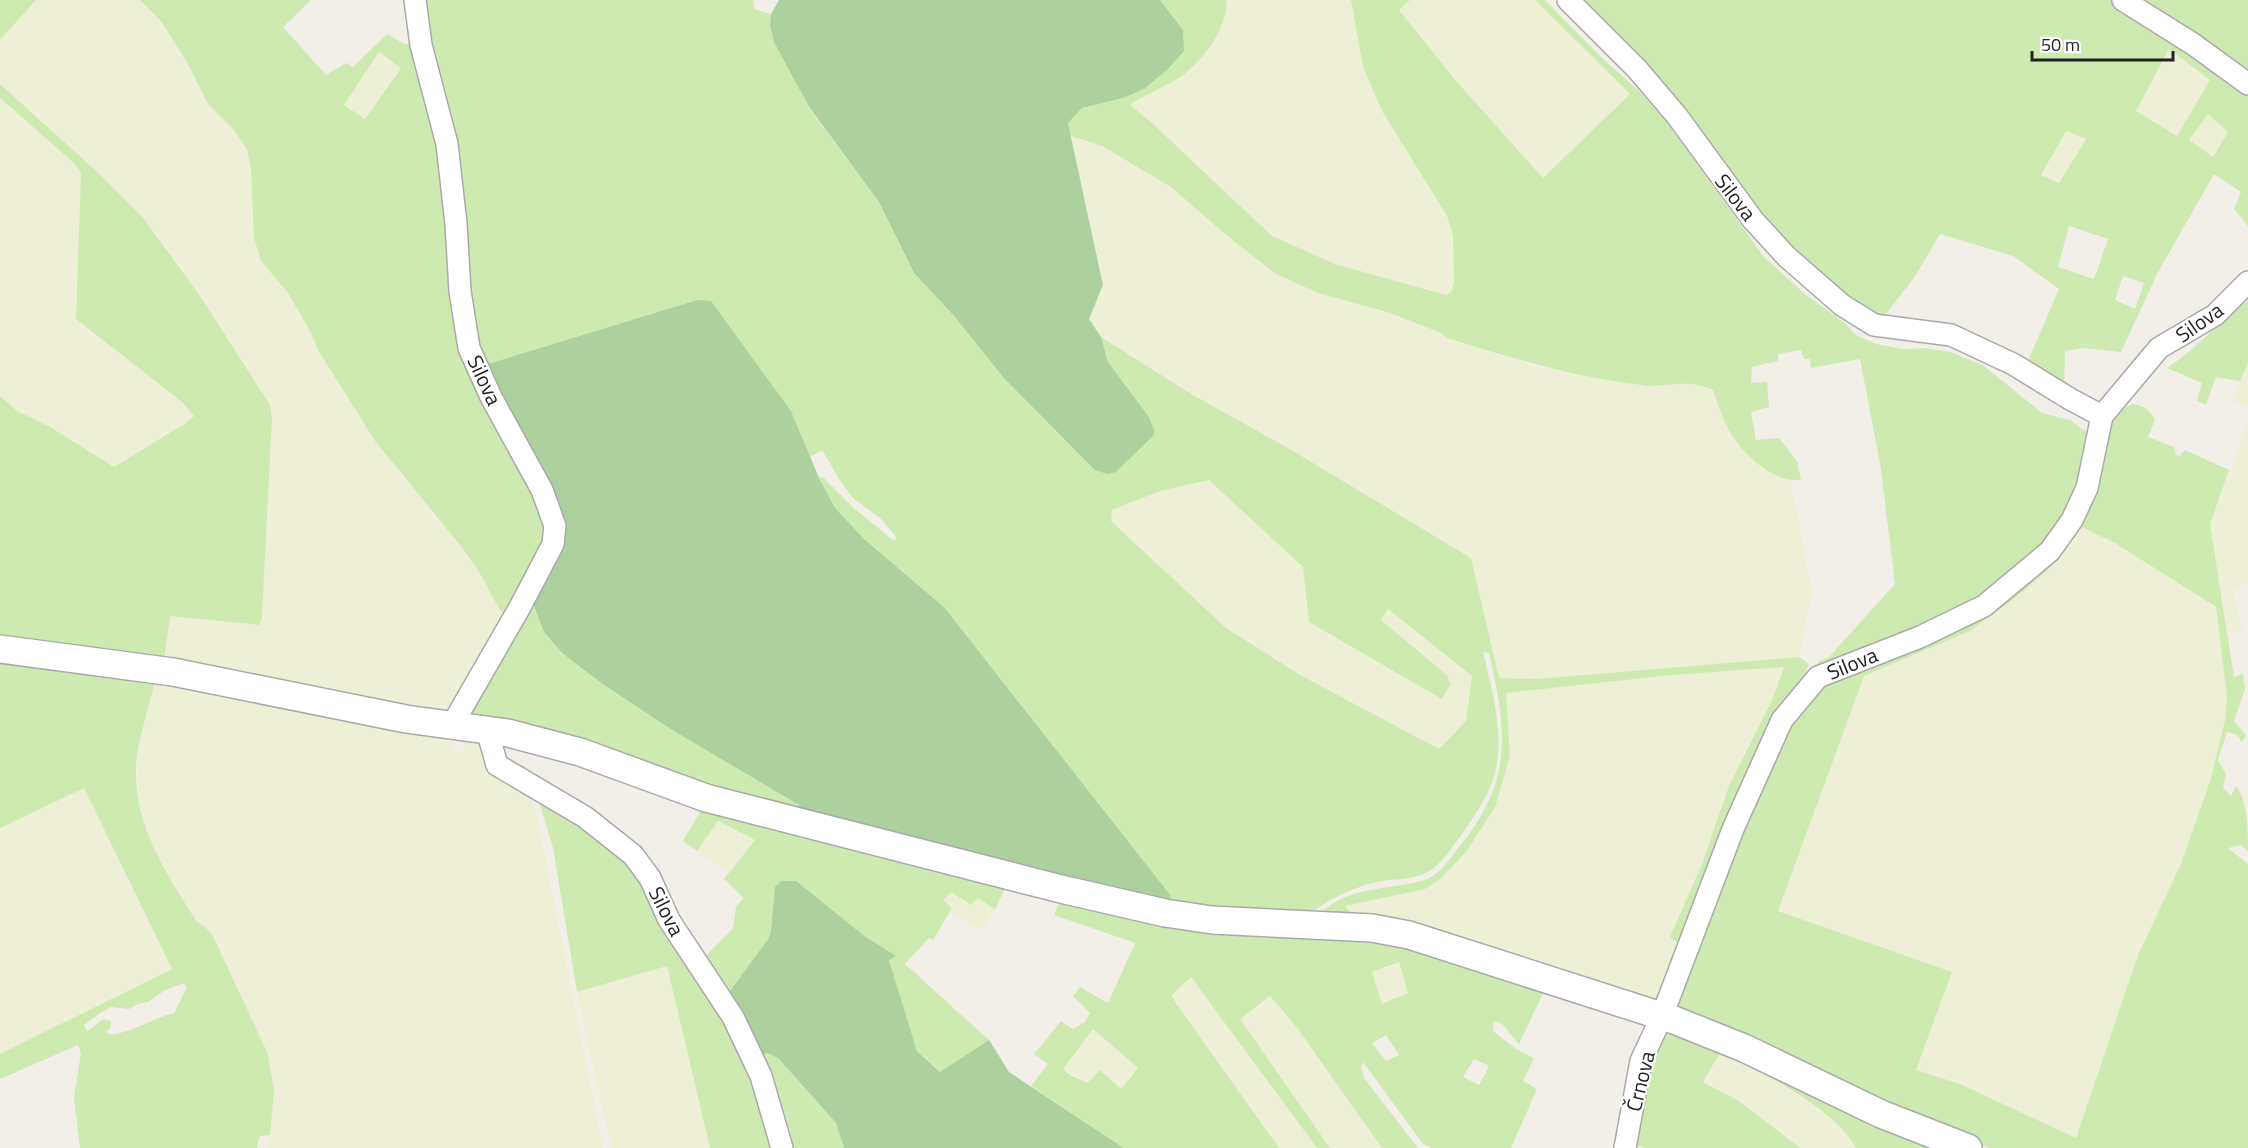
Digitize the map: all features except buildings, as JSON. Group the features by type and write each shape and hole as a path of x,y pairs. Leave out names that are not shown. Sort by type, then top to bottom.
{"street":[{"name":"Silova","path":"415,0 421,45 447,144 456,224 460,291 470,348 491,397 542,490 555,526 553,544 520,607 452,725"},
{"name":"Silova","path":"1568,0 1637,69 1677,116 1760,228 1787,257 1842,305 1874,325 1951,335 2013,364 2102,416"},
{"path":"2123,0 2193,44 2248,84"},
{"name":"Silova","path":"1662,1016 1733,829 1782,720 1818,677 1920,637 1984,606 2050,551 2072,520 2087,488 2102,416 2159,348 2215,315 2248,282"},
{"path":"0,649 173,672 406,719 508,733 580,752 727,804 1061,889 1165,913 1212,920 1372,928 1409,935 1662,1016 1744,1048 1881,1114 1968,1148"},
{"name":"Silova","path":"487,730 497,765 585,817 633,855 650,878 669,920 733,1017 761,1076 782,1148"},
{"name":"Črnova","path":"1625,1148 1641,1061 1662,1016"}],"green space":[{"path":"0,0 36,0 0,40"},
{"path":"36,0 140,0 161,21 188,64 208,104 233,129 247,149 261,261 288,293 318,350 391,462 460,545 510,618 450,709 442,712 164,661 169,615 260,625 272,418 270,405 200,296 144,219 93,168 0,84 0,40"},
{"path":"140,0 311,0 283,27 326,75 346,63 353,67 387,34 406,45 416,35 444,145 457,300 541,493 550,541 510,618 500,610 478,570 460,545 375,441 318,350 288,293 261,261 254,238 251,170 247,149 233,129 208,104 188,64 161,21","holes":["379,52 401,68 365,119 344,105"]},
{"path":"421,0 753,0 754,9 771,14 770,25 808,107 879,202 914,273 955,317 1149,417 1108,362 1101,337 1193,395 1288,448 1471,558 1499,678 1538,679 1799,657 1809,664 1658,1006 1458,940 1167,903 1170,895 944,607 864,539 834,508 819,478 823,477 855,509 894,541 897,538 881,519 853,498 822,450 810,457 791,411 697,300 481,366","holes":["1209,480 1303,567 1309,622 1442,699 1450,684 1447,675 1381,620 1388,609 1472,676 1466,721 1439,749 1302,676 1226,628 1111,521 1112,510 1160,491","1483,652 1489,653 1502,729 1498,774 1491,796 1479,818 1443,867 1428,879 1369,890 1339,900 1321,913 1315,910 1361,887 1377,882 1422,875 1439,864 1480,806 1495,773 1499,744 1493,697","1784,667 1772,700 1729,786 1702,864 1670,937 1682,947 1667,980 1653,1001 1435,928 1350,912 1345,906 1425,889 1441,878 1466,852 1495,807 1510,756 1506,693 1672,675"]},
{"path":"779,0 1160,0 1183,30 1184,51 1168,69 1144,89 1123,98 1082,108 1068,123 1103,285 1089,319 1101,337 1108,362 1149,417 1154,430 1153,436 1116,472 1107,474 1095,470 1004,378 955,317 914,273 879,202 809,107 774,42 770,25 771,14"},
{"path":"1160,0 1227,0 1219,32 1199,60 1177,79 1130,105 1272,236 1335,264 1446,295 1452,291 1454,280 1453,236 1447,216 1382,111 1363,67 1351,0 1410,0 1399,10 1457,82 1543,178 1630,94 1535,0 1545,0 1601,57 1638,90 1666,121 1764,257 1806,295 1845,323 1856,335 1876,344 1903,349 1925,348 1951,352 1984,366 2042,413 2070,420 2084,430 2097,431 2058,536 1994,596 1820,667 1818,661 1829,657 1895,584 1880,463 1860,359 1811,368 1810,359 1804,359 1801,350 1778,354 1778,361 1752,367 1751,383 1767,382 1769,407 1751,412 1756,440 1779,438 1797,461 1801,480 1792,480 1773,474 1748,456 1725,423 1713,390 1703,386 1685,384 1651,386 1616,382 1543,366 1447,338 1439,332 1387,312 1318,293 1276,274 1171,187 1102,146 1071,136 1068,123 1082,108 1123,98 1183,30"},
{"path":"1227,0 1351,0 1363,67 1382,111 1447,216 1453,236 1452,291 1446,295 1335,264 1272,236 1152,123 1129,105 1183,75 1210,48 1226,13"},
{"path":"1410,0 1535,0 1630,94 1543,178 1457,82 1398,10"},
{"path":"1575,0 2112,0 2248,92 2248,226 2234,209 2241,192 2214,174 2158,272 2121,352 2084,348 2065,351 2064,390 2027,363 2059,289 2013,256 1940,234 1914,278 1880,321 1784,247","holes":["2169,49 2210,80 2177,136 2136,111","2208,114 2228,132 2213,157 2189,140","2066,131 2086,139 2059,183 2041,175","2069,226 2108,239 2094,279 2058,267","2123,276 2144,283 2135,309 2115,300"]},
{"path":"2136,0 2248,0 2248,78"},
{"path":"2169,49 2210,80 2177,136 2136,111"},
{"path":"379,52 401,67 365,119 343,106"},
{"path":"0,84 93,168 144,219 200,296 270,405 272,418 260,625 170,616 164,661 0,640 0,396 17,411 50,427 114,467 194,416 182,402 76,319 81,173 74,163 0,98"},
{"path":"0,98 74,163 81,173 76,319 182,402 194,416 114,467 50,427 17,411 0,396"},
{"path":"2208,114 2229,133 2213,158 2189,140"},
{"path":"2067,130 2086,138 2059,183 2041,176"},
{"path":"1071,136 1102,146 1171,187 1276,274 1318,293 1387,312 1439,332 1447,338 1535,366 1643,386 1698,383 1713,390 1735,441 1765,469 1791,481 1812,593 1799,657 1538,679 1499,678 1471,558 1288,448 1193,395 1101,337 1089,319 1103,285 1102,274"},
{"path":"697,300 711,301 791,411 819,478 835,508 864,539 944,607 1171,896 1167,903 803,819 799,805 672,730 601,683 562,653 544,632 532,601 560,531 481,366"},
{"path":"2248,301 2248,363 2240,381 2216,377 2206,405 2197,401 2202,383 2167,368"},
{"path":"2248,363 2248,406 2232,400"},
{"path":"2132,404 2143,407 2155,420 2148,437 2174,447 2176,455 2180,456 2185,450 2229,470 2210,524 2234,677 2243,674 2245,689 2234,721 2246,735 2242,742 2237,735 2227,732 2218,760 2226,774 2223,788 2231,796 2236,786 2240,792 2247,825 2248,851 2241,845 2228,848 2248,864 2248,1148 1989,1148 1956,1136 1679,1011 1679,997 1780,734 1823,682 1883,659 2063,542 2110,425 2121,410","holes":["2078,525 2115,543 2216,607 2227,696 2225,720 2211,778 2181,864 2138,955 2076,1138 1960,1084 1916,1070 1952,972 1778,911 1864,676 1970,631 2047,571"]},
{"path":"2248,422 2248,582 2233,590 2243,630 2228,633 2210,524"},
{"path":"1209,480 1304,567 1309,622 1447,675 1381,619 1388,609 1473,677 1466,721 1439,749 1302,676 1226,628 1111,521 1112,509 1160,491"},
{"path":"2078,525 2115,543 2216,607 2227,696 2225,720 2211,778 2181,864 2102,1058 2076,1138 1960,1084 1916,1070 1952,973 1778,912 1864,675 1970,631 2020,594"},
{"path":"532,601 544,632 562,653 601,683 672,730 799,805 803,819 478,719 471,713"},
{"path":"0,658 156,677 139,744 136,769 137,793 142,816 160,860 197,922 212,934 268,1054 274,1091 270,1135 260,1136 257,1148 80,1148 74,1098 81,1053 78,1045 0,1079 0,1054 172,969 84,788 0,828","holes":["185,983 186,989 174,1013 127,1031 111,1035 106,1032 111,1027 111,1021 104,1019 87,1031 84,1025 111,1007 129,1009 148,1002 165,990"]},
{"path":"1784,667 1772,700 1747,748 1690,892 1682,947 1667,980 1653,1001 1435,928 1349,912 1345,906 1425,889 1495,807 1510,756 1506,693 1672,675"},
{"path":"156,677 453,733 452,750 463,752 463,737 471,740 481,749 490,766 526,789 537,816 603,1148 268,1148 274,1091 204,926 197,922 162,868 152,847 139,805 137,777 139,745"},
{"path":"84,788 172,969 0,1054 0,828"},
{"path":"537,794 637,865 726,1014 778,1148 710,1148 667,966 577,992 553,848"},
{"path":"704,805 1007,885 995,909 978,898 971,905 951,892 943,900 952,908 933,940 929,938 905,964 989,1040 941,1072 917,1051 889,960 895,956 863,935 771,931 768,939 727,995 701,961 733,928 736,907 744,898 724,879 755,840 718,821 697,851 683,841"},
{"path":"718,821 755,840 729,872 697,851"},
{"path":"781,881 796,881 863,935 896,956 889,960 917,1051 940,1072 989,1040 1009,1072 1124,1148 844,1148 836,1123 778,1058 767,1053 757,1057 727,995 768,939 771,931 775,887"},
{"path":"951,892 970,905 978,898 995,909 981,931 949,913 952,908 943,900"},
{"path":"1061,898 1405,945 1545,989 1519,1044 1502,1024 1494,1021 1493,1031 1516,1049 1534,1058 1523,1081 1537,1089 1511,1148 1431,1148 1423,1144 1363,1062 1361,1067 1364,1078 1418,1148 1382,1148 1298,1029 1270,996 1240,1019 1330,1148 1317,1148 1191,977 1172,995 1175,1002 1279,1148 1124,1148 1031,1086 1048,1064 1034,1054 1061,1021 1073,1029 1085,1022 1090,1013 1073,996 1080,987 1108,1003 1135,943 1054,915","holes":["1399,962 1408,993 1382,1004 1372,972","1093,1029 1138,1068 1121,1089 1100,1070 1087,1083 1063,1069","1386,1035 1399,1055 1386,1061 1372,1043","1474,1059 1489,1066 1479,1085 1463,1077"]},
{"path":"1399,962 1408,994 1382,1005 1371,972"},
{"path":"667,966 710,1148 611,1148 577,992"},
{"path":"1191,977 1317,1148 1279,1148 1171,995"},
{"path":"1271,996 1298,1029 1382,1148 1330,1148 1240,1019"},
{"path":"1093,1029 1139,1068 1121,1089 1087,1083 1063,1069"},
{"path":"1670,1033 1689,1033 1940,1148 1856,1148 1846,1133 1814,1105 1775,1080 1721,1051 1703,1082 1739,1101 1800,1148 1645,1148 1637,1146 1650,1061 1659,1040"},
{"path":"1721,1051 1813,1105 1850,1136 1856,1148 1800,1148 1739,1101 1703,1082"},
{"path":"767,1053 778,1058 836,1123 844,1148 787,1148 757,1057"}]}
